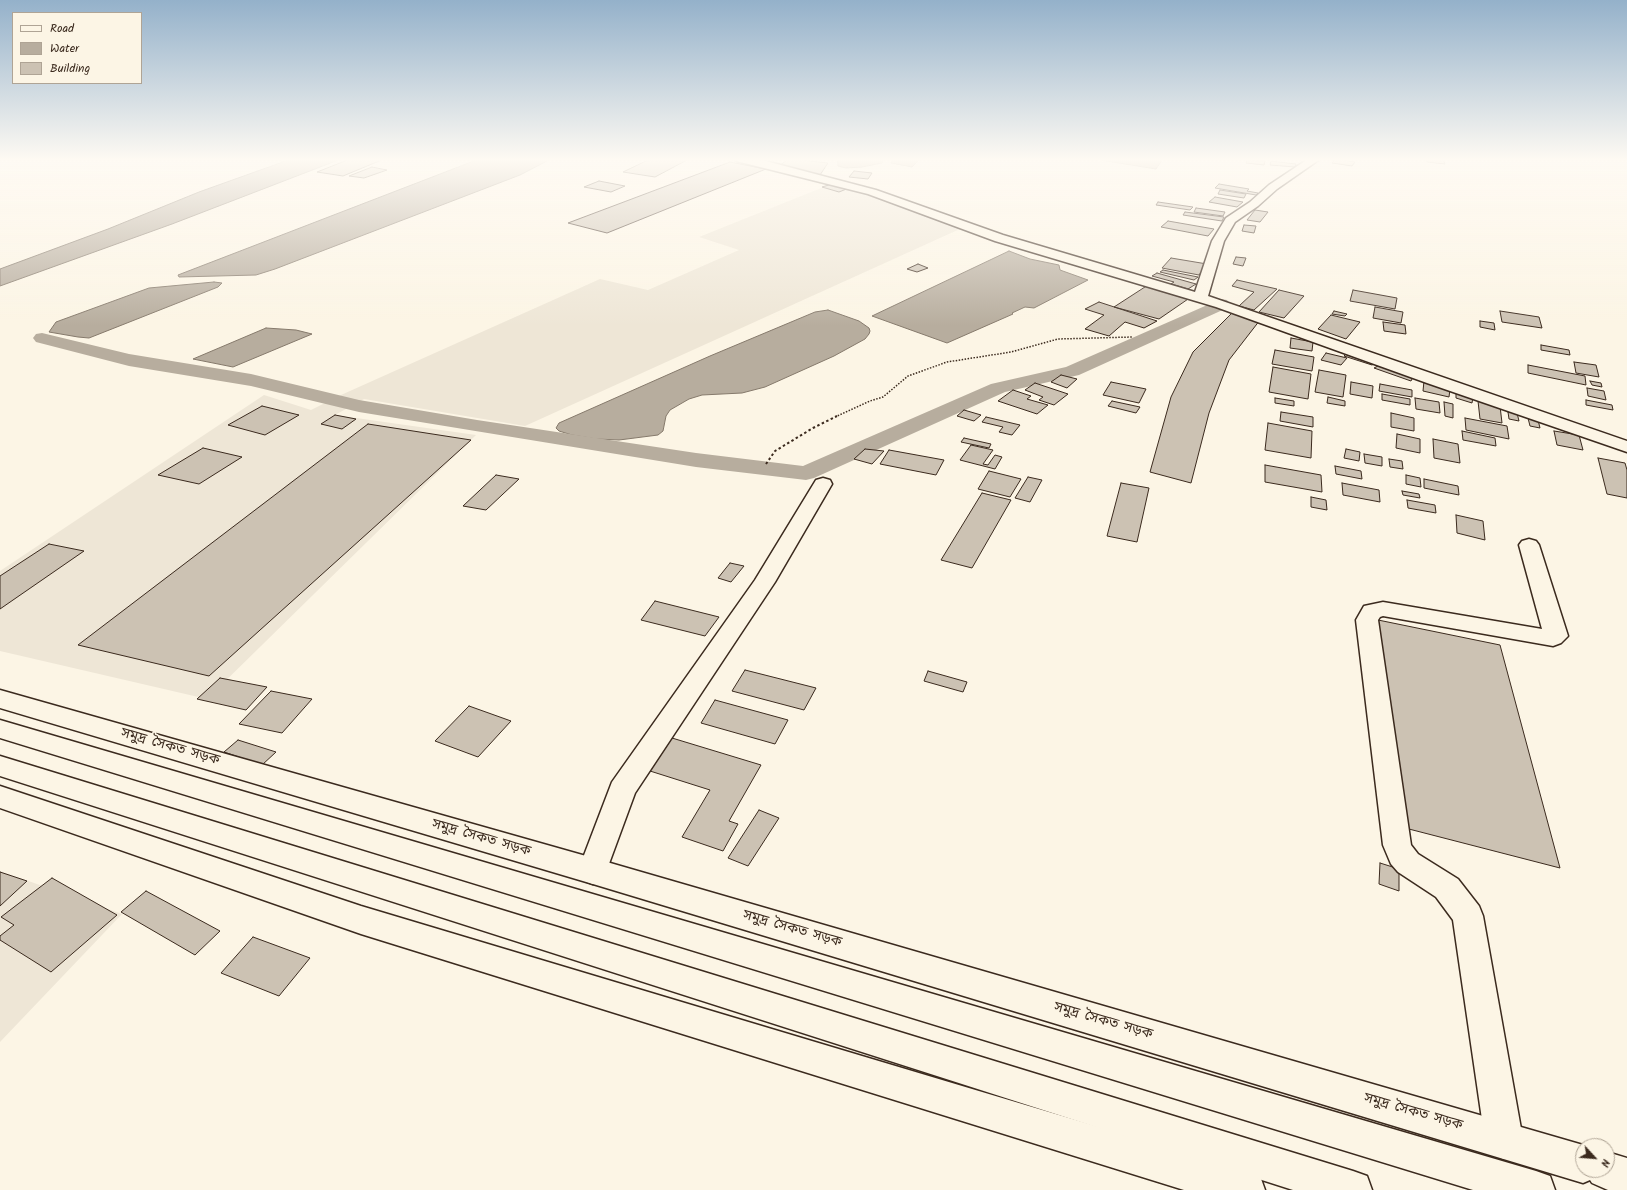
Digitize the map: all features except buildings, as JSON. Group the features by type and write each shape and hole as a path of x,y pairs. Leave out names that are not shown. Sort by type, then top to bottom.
{"main road":[{"path":"934,215 999,238 1221,304 1433,380 1627,447"},
{"path":"1200,298 1218,241 1230,220 1238,215"},
{"path":"593,871 622,790 764,582 823,484"},
{"path":"1504,1140 1468,916 1447,888 1408,863 1401,855 1397,845 1366,620 1372,611 1383,609 1553,638 1556,636 1529,545"},
{"name":"সমুদ্র সৈকত সড়ক","path":"0,699 593,871 1575,1162"},
{"path":"0,729 1536,1190"},
{"path":"0,766 1354,1190"},
{"path":"0,797 368,922 1204,1184 1246,1190"},
{"path":"1615,1173 1627,1177"}],"path":[{"path":"766,464 776,451 814,428 870,401 883,397 908,376 947,362 1011,352 1058,339 1132,337"}],"shaded area":[{"path":"755,215 922,215 960,229 525,426 364,399 335,415 476,435 207,699 0,651 0,571 264,395 311,410 341,395 600,279 648,290 739,250 699,237"},
{"path":"0,871 122,914 0,1042"}],"water":[{"path":"144,215 197,215 0,286 0,269"},
{"path":"335,215 417,215 256,275 179,277 178,275"},
{"path":"1009,251 1030,259 1059,265 1060,270 1088,280 1034,308 1025,307 1012,313 1013,314 947,343 872,316"},
{"path":"214,282 222,283 218,287 89,338 49,332 56,322 149,288"},
{"path":"828,310 859,321 869,328 869,334 865,339 834,356 765,387 742,393 702,395 689,399 670,410 666,416 663,431 658,435 619,440 596,439 572,435 559,431 556,428 559,423 710,356 815,312"},
{"path":"266,328 296,330 312,334 233,367 193,359"}],"waterway":[{"path":"42,338 129,360 251,380 359,406 696,460 806,473 998,388 1072,371 1221,304"}]}
